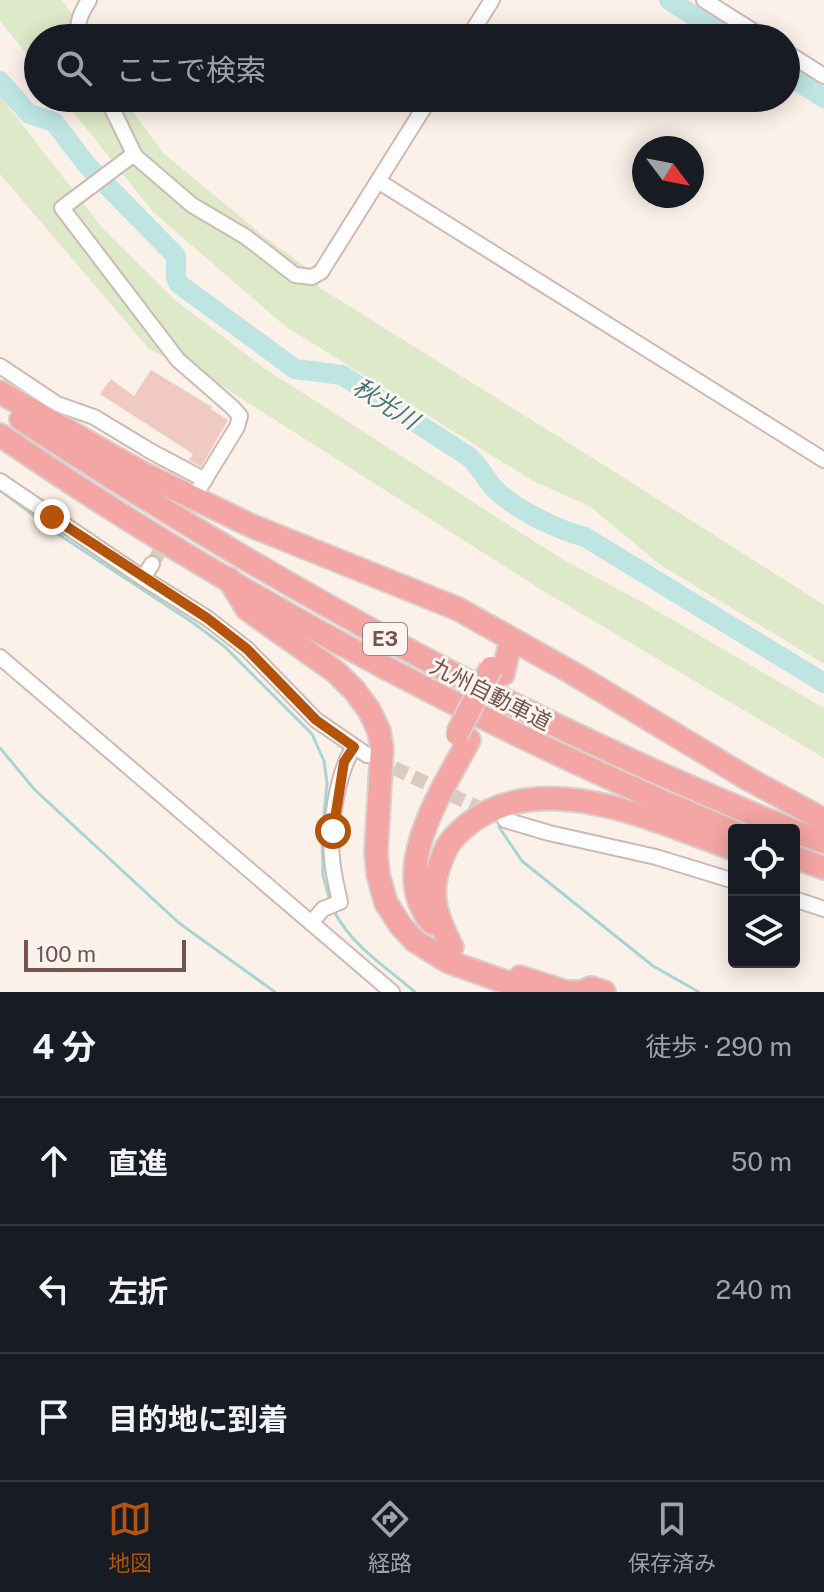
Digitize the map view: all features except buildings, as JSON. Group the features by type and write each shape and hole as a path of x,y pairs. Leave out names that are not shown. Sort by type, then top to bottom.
{"highway":[{"path":"0,392 144,474 252,526 458,609 824,820"},
{"name":"九州自動車道","path":"0,405 213,541 445,672 667,777 779,824"},
{"name":"九州自動車道","path":"0,435 229,578 434,693 538,745 728,829"},
{"path":"229,578 247,609 336,672 369,710 379,731 382,748 376,852 378,874 386,903 401,926 415,941 449,962 534,992"},
{"path":"479,973 449,955 421,929 404,891 403,858 414,820 463,737 511,640"},
{"path":"463,737 424,827 415,858 416,885 424,914 452,947 485,965 566,992 575,992"},
{"path":"452,947 437,918 435,892 438,866 448,844 463,828 502,805 530,800 589,802 639,815 728,847"},
{"name":"九州自動車道","path":"800,833 824,842"},
{"path":"800,859 824,868"},
{"path":"800,873 824,881"},
{"path":"582,992 591,988 604,992"}],"street":[{"path":"78,24 89,0"},
{"path":"477,24 492,0"},
{"path":"704,0 742,24"},
{"path":"800,61 824,76"},
{"path":"112,112 130,158 192,205 246,237 295,275 302,277 312,277 321,272 421,112"},
{"path":"0,366 57,404 94,417 201,486 237,427 240,416 178,360 62,208 130,158"},
{"path":"378,181 824,460"},
{"path":"0,481 207,618 247,649 316,720 361,751 344,762 333,831 331,856 340,902 323,909 311,923"},
{"path":"143,578 152,564"},
{"path":"0,657 392,992"},
{"path":"505,820 656,857 728,879"},
{"path":"800,901 824,909"}],"green space":[{"path":"0,0 62,0 79,24 24,24 24,51 0,21"},
{"path":"0,96 105,231 175,300 264,368 562,559 824,708 824,758 540,589 222,386 149,349 0,174"},
{"path":"73,112 133,112 163,153 307,268 320,288 824,605 824,664 659,564 591,507 533,481 285,326 153,212"}],"waterway":[{"path":"669,0 707,24"},
{"name":"秋光川","path":"0,81 24,108"},
{"path":"800,83 824,98"},
{"name":"秋光川","path":"27,112 54,122 87,165 176,256 179,284 295,369 342,375 468,456 496,490 515,505 563,530 585,537 824,683"},
{"path":"0,490 58,534 225,647 312,734 324,761 327,783 322,836 323,875 330,901"},
{"path":"0,748 35,790 179,923 275,992"},
{"path":"499,827 522,861 653,966 699,992"},
{"path":"334,911 350,935 415,992"}],"tunnel":[{"path":"152,564 197,492"},
{"path":"375,759 494,815"}],"route":[{"path":"52,517 207,618 247,649 316,720 354,747 344,762 333,831"}]}
